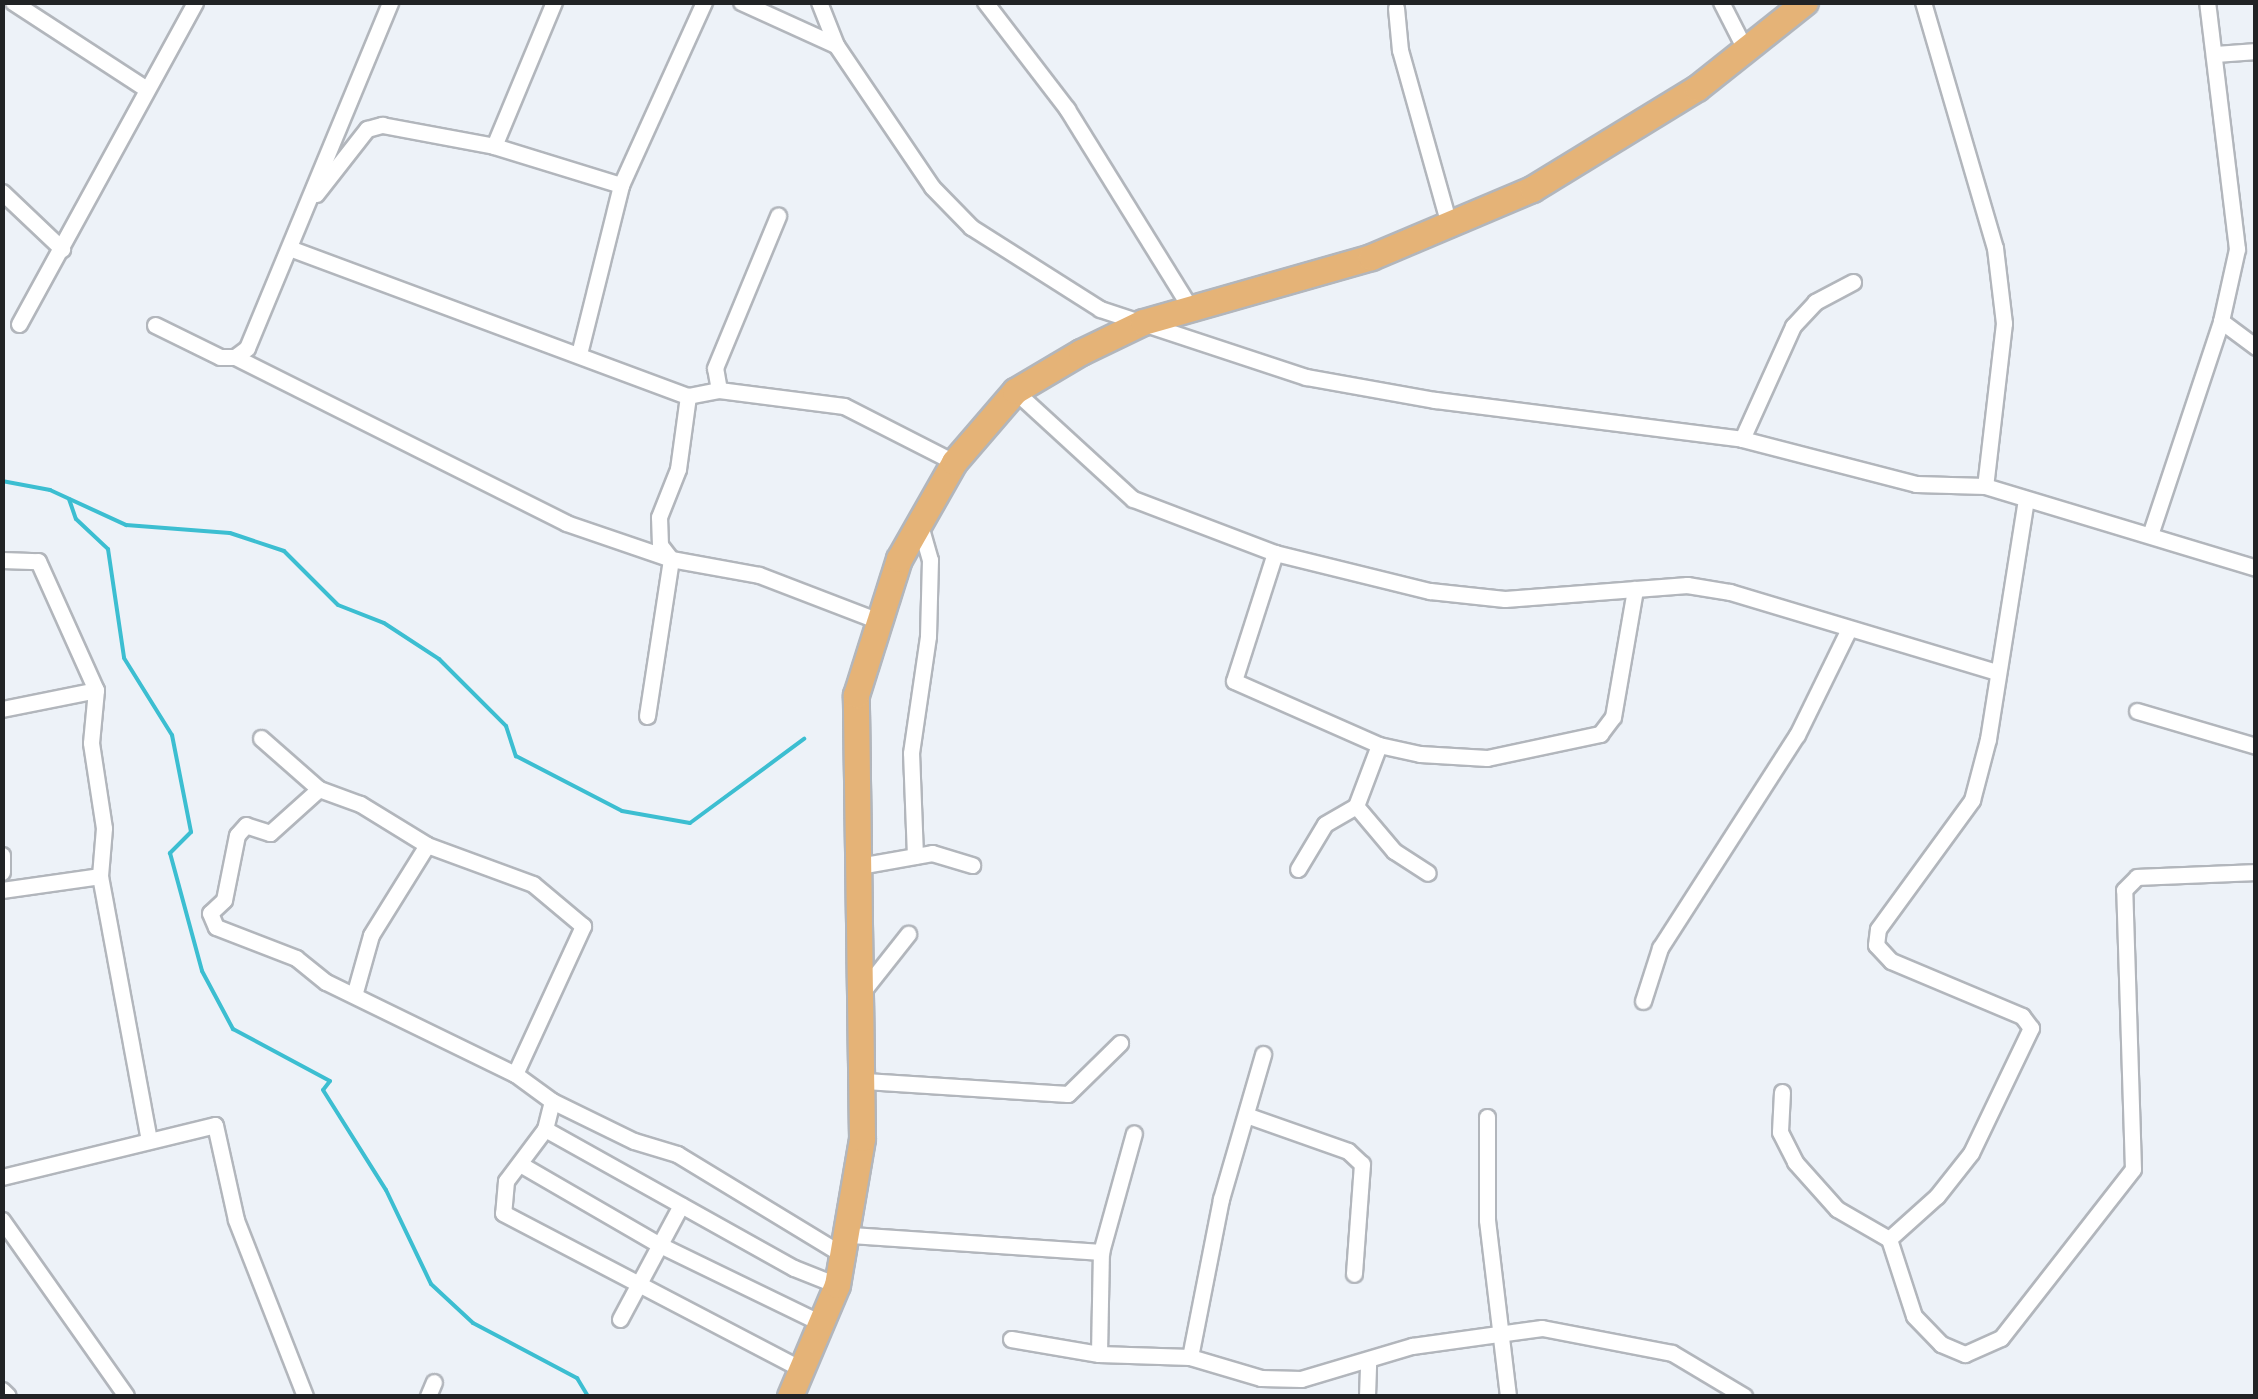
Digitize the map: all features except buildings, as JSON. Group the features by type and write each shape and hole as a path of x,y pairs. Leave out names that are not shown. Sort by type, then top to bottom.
{"main road":[{"path":"790,1396 823,1324 848,1246 865,1080 856,695 876,620 918,521 954,462 1015,391 1144,322 1450,228 1616,142 1746,51 1805,2"}],"street":[{"path":"12,2 145,88"},
{"path":"18,324 195,2"},
{"path":"235,358 248,348 292,249 390,2"},
{"path":"494,146 554,2"},
{"path":"579,354 621,185 704,2"},
{"path":"741,2 836,46"},
{"path":"819,2 836,46 932,187 971,227 1100,309 1306,377 1742,438 1916,484 1985,486 2256,568"},
{"path":"1722,2 1746,51"},
{"path":"1924,2 1995,248 2004,324 1985,486"},
{"path":"2150,535 2221,322 2237,250 2207,2"},
{"path":"991,4 1068,109 1191,309"},
{"path":"1396,8 1400,50 1450,228"},
{"path":"2216,54 2256,51"},
{"path":"312,199 374,126 494,146 621,185"},
{"path":"2,192 62,249"},
{"path":"719,390 715,368 778,216"},
{"path":"292,249 688,396 719,390 844,406 954,462"},
{"path":"1742,438 1793,326 1815,302 1853,282"},
{"path":"2221,322 2256,347"},
{"path":"155,326 188,346 235,358 566,524 672,559 759,575 876,620"},
{"path":"1015,391 1133,500 1275,553 1430,591 1505,599 1634,588 1730,592 1848,631 1996,672"},
{"path":"672,559 660,545 659,517 678,470 688,396"},
{"path":"1888,1239 1937,1196 1981,1138 2031,1028 2022,1016 1891,961 1876,945 1878,929 1972,800 2026,500"},
{"path":"915,856 911,753 928,636 930,560 918,521"},
{"path":"1275,553 1234,681 1379,745 1487,758 1600,734 1613,717 1634,588"},
{"path":"646,716 672,559"},
{"path":"2,560 38,561 96,690 92,743 104,828 100,876 150,1141"},
{"path":"1643,1001 1660,948 1797,735 1848,631"},
{"path":"2,709 96,690"},
{"path":"2138,711 2256,746"},
{"path":"261,738 319,789 360,804 427,844 533,884 583,926 515,1074"},
{"path":"1298,869 1325,824 1356,806 1379,745"},
{"path":"319,789 270,833 246,825 237,835 224,900 210,920 515,1074 552,1101 634,1142 677,1154 848,1246 1100,1252"},
{"path":"1356,806 1394,851 1428,873"},
{"path":"355,992 371,935 427,844"},
{"path":"859,866 932,853 972,865"},
{"path":"2,855 2,872"},
{"path":"1782,1092 1780,1132 1795,1162 1837,1210 1888,1239 1914,1316 1940,1344 1965,1354 2001,1338 2133,1170 2124,890 2137,877 2256,872"},
{"path":"2,890 100,876"},
{"path":"863,991 908,934"},
{"path":"865,1080 1068,1094 1120,1043"},
{"path":"1190,1356 1221,1198 1263,1054"},
{"path":"552,1101 545,1130 506,1181 503,1213 803,1370"},
{"path":"1246,1115 1348,1151 1362,1164 1354,1274"},
{"path":"1486,1118 1488,1220 1508,1396"},
{"path":"2,1177 215,1125 236,1220 306,1396"},
{"path":"545,1130 794,1268 838,1285"},
{"path":"1099,1354 1100,1252 1134,1133"},
{"path":"520,1164 660,1244 823,1324"},
{"path":"620,1319 681,1205"},
{"path":"2,1220 126,1396"},
{"path":"1011,1339 1099,1354 1190,1356 1262,1378 1326,1376 1412,1346 1542,1328 1617,1338 1672,1353 1744,1396"},
{"path":"1366,1396 1368,1364"},
{"path":"2,1390 8,1396"}],"waterway":[{"path":"2,481 50,490 126,525 230,533 284,551 338,605 384,623 439,659 506,726 516,756 622,811 690,823 804,739"},
{"path":"69,499 76,519 108,549 124,658 172,735 191,832 170,853 202,971 233,1029 330,1081 323,1090 386,1190 431,1284 473,1323 577,1378 588,1396"}]}
